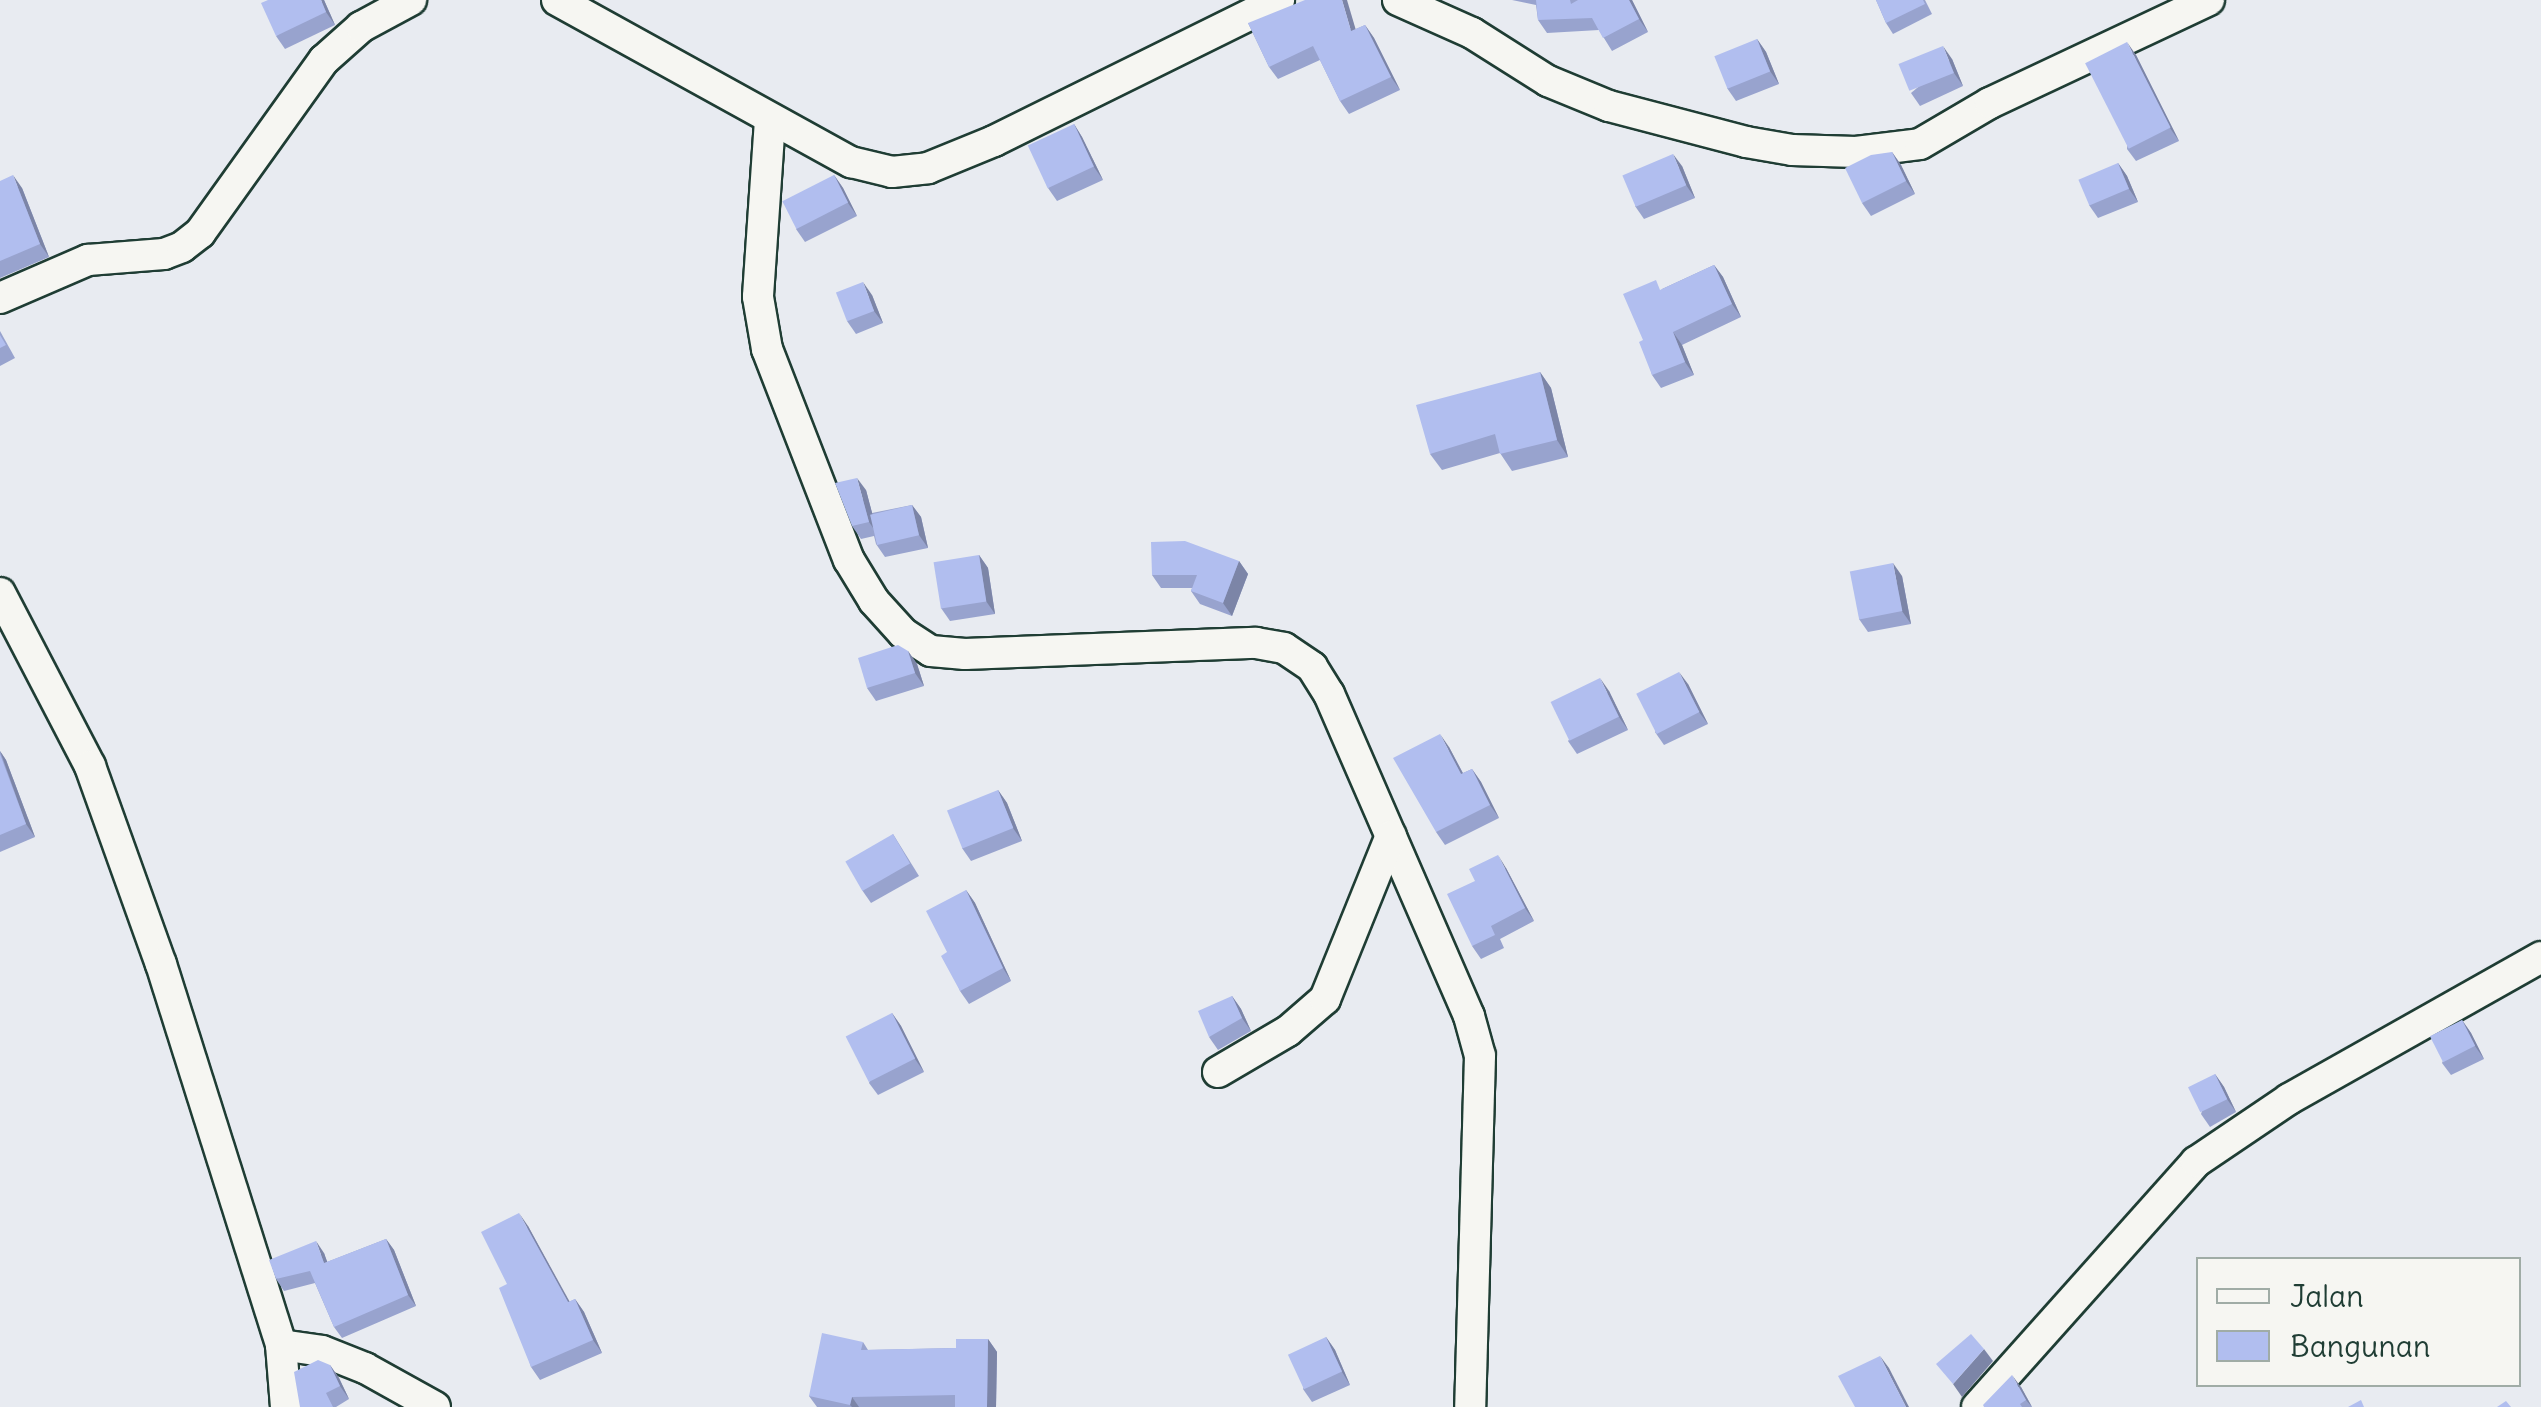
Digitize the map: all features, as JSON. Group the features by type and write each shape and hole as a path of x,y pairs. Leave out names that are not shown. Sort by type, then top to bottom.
{"street":[{"path":"0,298 88,260 164,254 200,234 324,60 361,27 411,0"},
{"path":"558,0 644,44 770,120 851,162 892,172 928,168 994,140 1280,0"},
{"path":"1398,0 1472,32 1548,81 1608,106 1746,142 1792,150 1856,152 1920,144 1990,103 2209,0"},
{"path":"770,120 758,297 767,349 850,560 874,601 903,634 931,651 965,654 1242,643 1284,648 1312,667 1329,694 1469,1016 1480,1056 1470,1407"},
{"path":"0,593 90,766 161,964 281,1345 286,1407"},
{"path":"1218,1072 1288,1031 1325,998 1391,836"},
{"path":"1977,1407 2196,1162 2288,1098 2541,957"},
{"path":"281,1345 322,1351 365,1368 436,1407"}],"building":[{"path":"321,0 326,12 276,36 261,3"},
{"path":"1305,0 1342,0 1351,31 1365,25 1391,77 1340,101 1313,46 1269,67 1248,23"},
{"path":"1536,0 1570,0 1571,4 1578,0 1629,0 1639,19 1603,38 1592,18 1538,20"},
{"path":"1876,0 1923,0 1925,4 1886,23"},
{"path":"1757,39 1770,71 1727,89 1714,56"},
{"path":"2127,42 2171,128 2129,149 2085,63"},
{"path":"1943,46 1954,73 1909,91 1898,64"},
{"path":"1074,124 1094,167 1048,188 1028,146"},
{"path":"1892,152 1906,181 1862,203 1845,168 1871,155"},
{"path":"1673,154 1686,185 1636,207 1622,175"},
{"path":"2118,163 2129,189 2089,206 2078,180"},
{"path":"13,175 40,244 0,261 0,181"},
{"path":"834,175 848,203 796,229 782,201"},
{"path":"1714,265 1732,304 1673,332 1685,362 1652,375 1639,342 1643,340 1623,294 1656,280 1660,290"},
{"path":"863,282 874,311 847,321 836,292"},
{"path":"1540,372 1557,440 1500,454 1495,434 1430,454 1416,405"},
{"path":"857,478 869,522 852,526 835,483"},
{"path":"912,505 919,535 877,545 870,515"},
{"path":"1185,541 1239,561 1223,603 1191,591 1197,575 1152,575 1151,542"},
{"path":"979,555 986,601 941,609 934,562"},
{"path":"1893,563 1902,611 1859,619 1850,571"},
{"path":"898,645 908,651 915,673 867,688 858,658"},
{"path":"1679,672 1699,712 1657,734 1636,694"},
{"path":"1600,678 1619,717 1569,741 1551,702"},
{"path":"1440,734 1461,774 1472,769 1490,805 1436,832 1393,758"},
{"path":"0,754 26,824 0,835"},
{"path":"998,790 1013,828 962,849 947,811"},
{"path":"893,834 910,863 862,891 845,862"},
{"path":"1498,855 1525,908 1491,926 1495,935 1472,946 1447,894 1475,881 1469,869"},
{"path":"966,890 1003,968 960,991 941,956 947,952 926,911"},
{"path":"1232,996 1242,1018 1209,1037 1198,1011"},
{"path":"892,1013 915,1058 869,1082 846,1037"},
{"path":"2462,1020 2475,1046 2443,1062 2430,1036"},
{"path":"2215,1074 2227,1099 2200,1112 2188,1087"},
{"path":"519,1213 568,1302 575,1299 593,1340 531,1367 499,1288 507,1284 481,1232"},
{"path":"386,1239 408,1295 334,1327 310,1271 276,1279 269,1260 316,1241 324,1263"},
{"path":"822,1333 863,1342 861,1350 956,1348 956,1339 988,1339 987,1407 955,1407 955,1395 852,1397 850,1405 809,1396"},
{"path":"1971,1334 1984,1349 1953,1384 1936,1364"},
{"path":"1326,1337 1342,1371 1304,1389 1288,1355"},
{"path":"1880,1356 1906,1407 1855,1407 1838,1376"},
{"path":"318,1360 330,1365 340,1386 326,1393 333,1407 300,1407 294,1372"},
{"path":"2012,1375 2026,1400 2020,1404 2022,1407 1984,1407 1983,1405"}]}
